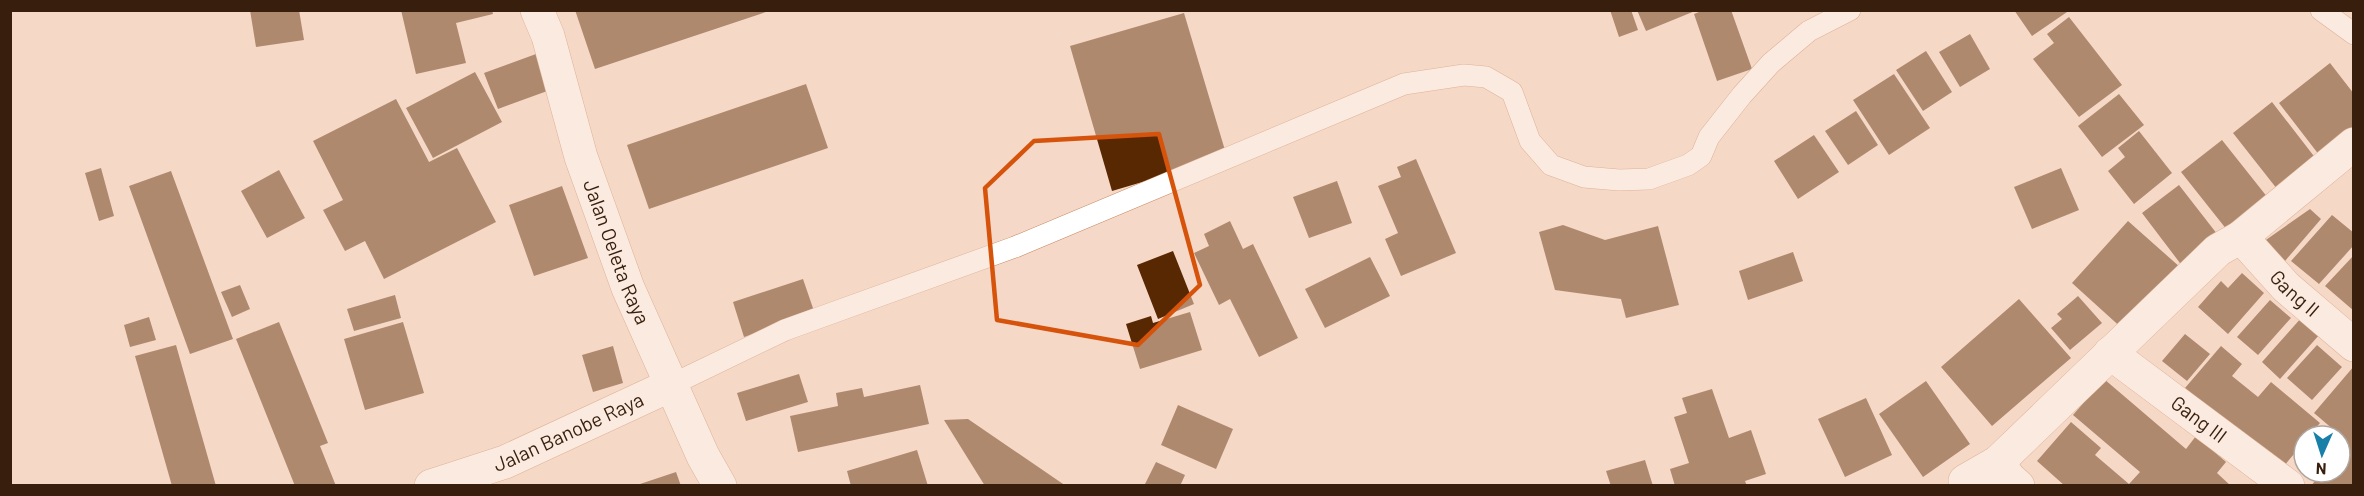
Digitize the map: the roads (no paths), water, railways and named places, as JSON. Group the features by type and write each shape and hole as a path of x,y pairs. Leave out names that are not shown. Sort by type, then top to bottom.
{"street":[{"name":"Jalan Oeleta Raya","path":"537,10 548,36 581,157 620,267 703,456 720,486"},
{"path":"1965,481 2008,474 2110,353 2218,250 2241,237 2354,144"},
{"name":"Gang II","path":"2241,237 2286,287 2354,345"},
{"name":"Gang III","path":"2110,353 2288,486"},
{"name":"Jalan Banobe Raya","path":"431,486 505,462 672,385"}],"lane":[{"path":"672,385 785,330 1015,247 1404,84 1464,75 1486,77 1512,92 1530,141 1551,165 1584,177 1629,180 1663,176 1688,165 1701,156 1709,137 1770,63 1809,31 1850,10"},
{"path":"2321,10 2354,34"}]}
